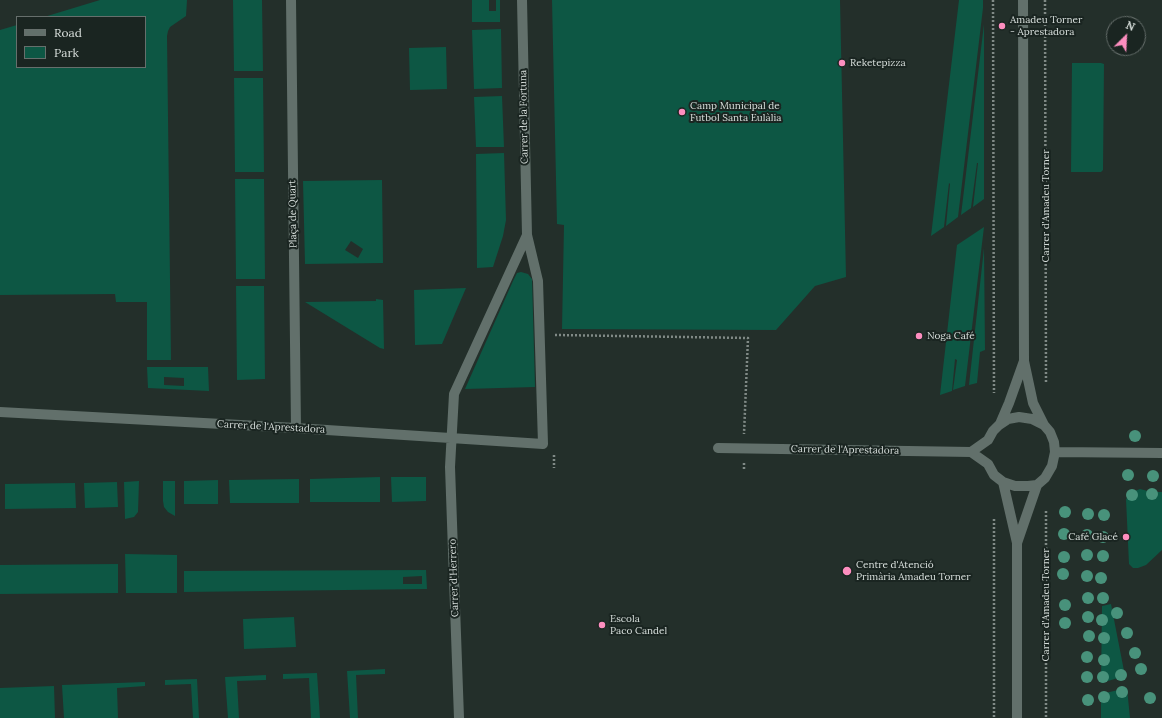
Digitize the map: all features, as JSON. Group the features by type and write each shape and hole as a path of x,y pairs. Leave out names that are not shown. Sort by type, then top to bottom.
{"street":[{"name":"Plaça de Quart","path":"291,0 296,428"},
{"name":"Carrer de la Fortuna","path":"522,0 527,235 538,281 542,444"},
{"path":"1017,544 1037,485 1045,478 1052,466 1054,452 1054,442 1050,432 1044,425 1033,403 1024,361 1023,0"},
{"name":"Carrer de la Fortuna","path":"451,438 454,394 527,235"},
{"path":"999,425 1009,403 1024,361"},
{"name":"Carrer de l'Aprestadora","path":"0,412 296,428 542,444"},
{"path":"1037,485 1015,486 1003,482 994,474 988,464 971,452 988,440 993,431 1008,419 1032,419 1044,425"},
{"name":"Carrer d'Herrero","path":"451,438 450,474 459,718"},
{"name":"Carrer de l'Aprestadora","path":"718,448 971,452"},
{"path":"1054,452 1162,453"},
{"path":"1003,482 1017,544 1017,718"}],"path":[{"path":"993,0 994,399"},
{"name":"Carrer d'Amadeu Torner","path":"1045,0 1046,383"},
{"path":"553,335 748,338 744,440"},
{"path":"744,462 744,469"},
{"name":"Carrer d'Amadeu Torner","path":"1046,507 1046,718"},
{"path":"994,516 994,718"}],"green space":[{"path":"100,0 187,0 186,16 170,27 167,36 171,360 147,360 147,302 116,302 115,294 0,295 0,30 16,25 16,68 146,68 146,16 47,16"},
{"path":"233,0 262,0 263,71 234,71"},
{"path":"472,0 489,0 489,11 496,11 496,0 500,0 500,22 472,22"},
{"name":"Camp Municipal de Futbol Santa Eulàlia","path":"552,0 840,0 846,277 815,286 776,330 562,329 564,225 557,224"},
{"path":"959,0 983,0 983,8 958,217 946,226 949,183 944,227 931,236"},
{"path":"984,24 984,199 973,207 977,163 971,208 961,215"},
{"path":"501,29 502,88 474,89 472,30"},
{"path":"446,47 447,89 410,90 409,48"},
{"path":"1072,63 1104,64 1103,170 1101,172 1071,172"},
{"path":"234,78 263,78 264,172 235,172"},
{"path":"502,96 504,147 476,147 474,97"},
{"path":"504,153 506,220 503,236 493,267 477,268 476,154"},
{"path":"235,179 264,179 265,279 236,279"},
{"path":"382,180 383,263 305,264 303,181","holes":["351,241 363,249 358,258 345,250"]},
{"path":"984,227 965,386 953,390 957,360 955,359 952,391 940,395 957,245"},
{"path":"984,248 985,350 980,352 977,383 969,385"},
{"path":"521,272 528,274 532,279 535,387 465,389 513,281 517,273"},
{"path":"236,286 264,286 265,379 237,380"},
{"path":"466,288 442,344 415,345 414,290"},
{"path":"376,299 383,300 384,349 305,302 376,301"},
{"path":"147,367 208,367 209,391 148,388","holes":["164,377 184,378 184,386 164,385"]},
{"path":"380,477 380,502 310,502 310,479"},
{"path":"391,477 426,477 426,501 392,502"},
{"path":"299,479 299,503 230,503 229,480"},
{"path":"218,480 218,504 184,504 184,481"},
{"path":"139,481 138,512 134,517 125,519 124,482"},
{"path":"163,481 175,481 175,516 168,512 164,507"},
{"path":"117,482 118,507 85,508 84,483"},
{"path":"75,483 76,508 5,509 5,484"},
{"path":"1140,489 1152,492 1162,492 1162,550 1146,565 1133,568 1129,564 1126,499 1132,492"},
{"path":"125,554 177,555 177,593 126,593"},
{"path":"118,564 118,593 0,594 0,565"},
{"path":"426,570 427,589 184,592 184,571","holes":["422,576 422,584 403,584 403,577"]},
{"path":"1111,604 1125,676 1101,683 1102,606"},
{"path":"294,617 296,647 244,649 243,619"},
{"path":"385,669 385,674 356,675 358,718 350,718 347,671"},
{"path":"317,673 320,718 311,718 309,678 283,679 283,674"},
{"path":"266,675 266,680 237,681 239,718 228,718 225,677"},
{"path":"197,679 199,718 193,718 191,684 165,685 165,680"},
{"path":"145,682 145,686 117,688 118,718 64,718 62,685"},
{"path":"54,686 55,718 0,718 0,688"},
{"path":"1127,688 1130,718 1101,718 1101,694"}],"place":[{"name":"Amadeu Torner - Aprestadora","path":"1002,26"},
{"name":"Reketepizza","path":"842,63"},
{"name":"Camp Municipal de Futbol Santa Eulàlia","path":"682,112"},
{"name":"Noga Café","path":"919,336"},
{"name":"Café Glacé","path":"1126,537"},
{"name":"Centre d'Atenció Primària Amadeu Torner","path":"847,571"},
{"name":"Escola Paco Candel","path":"602,625"}]}
